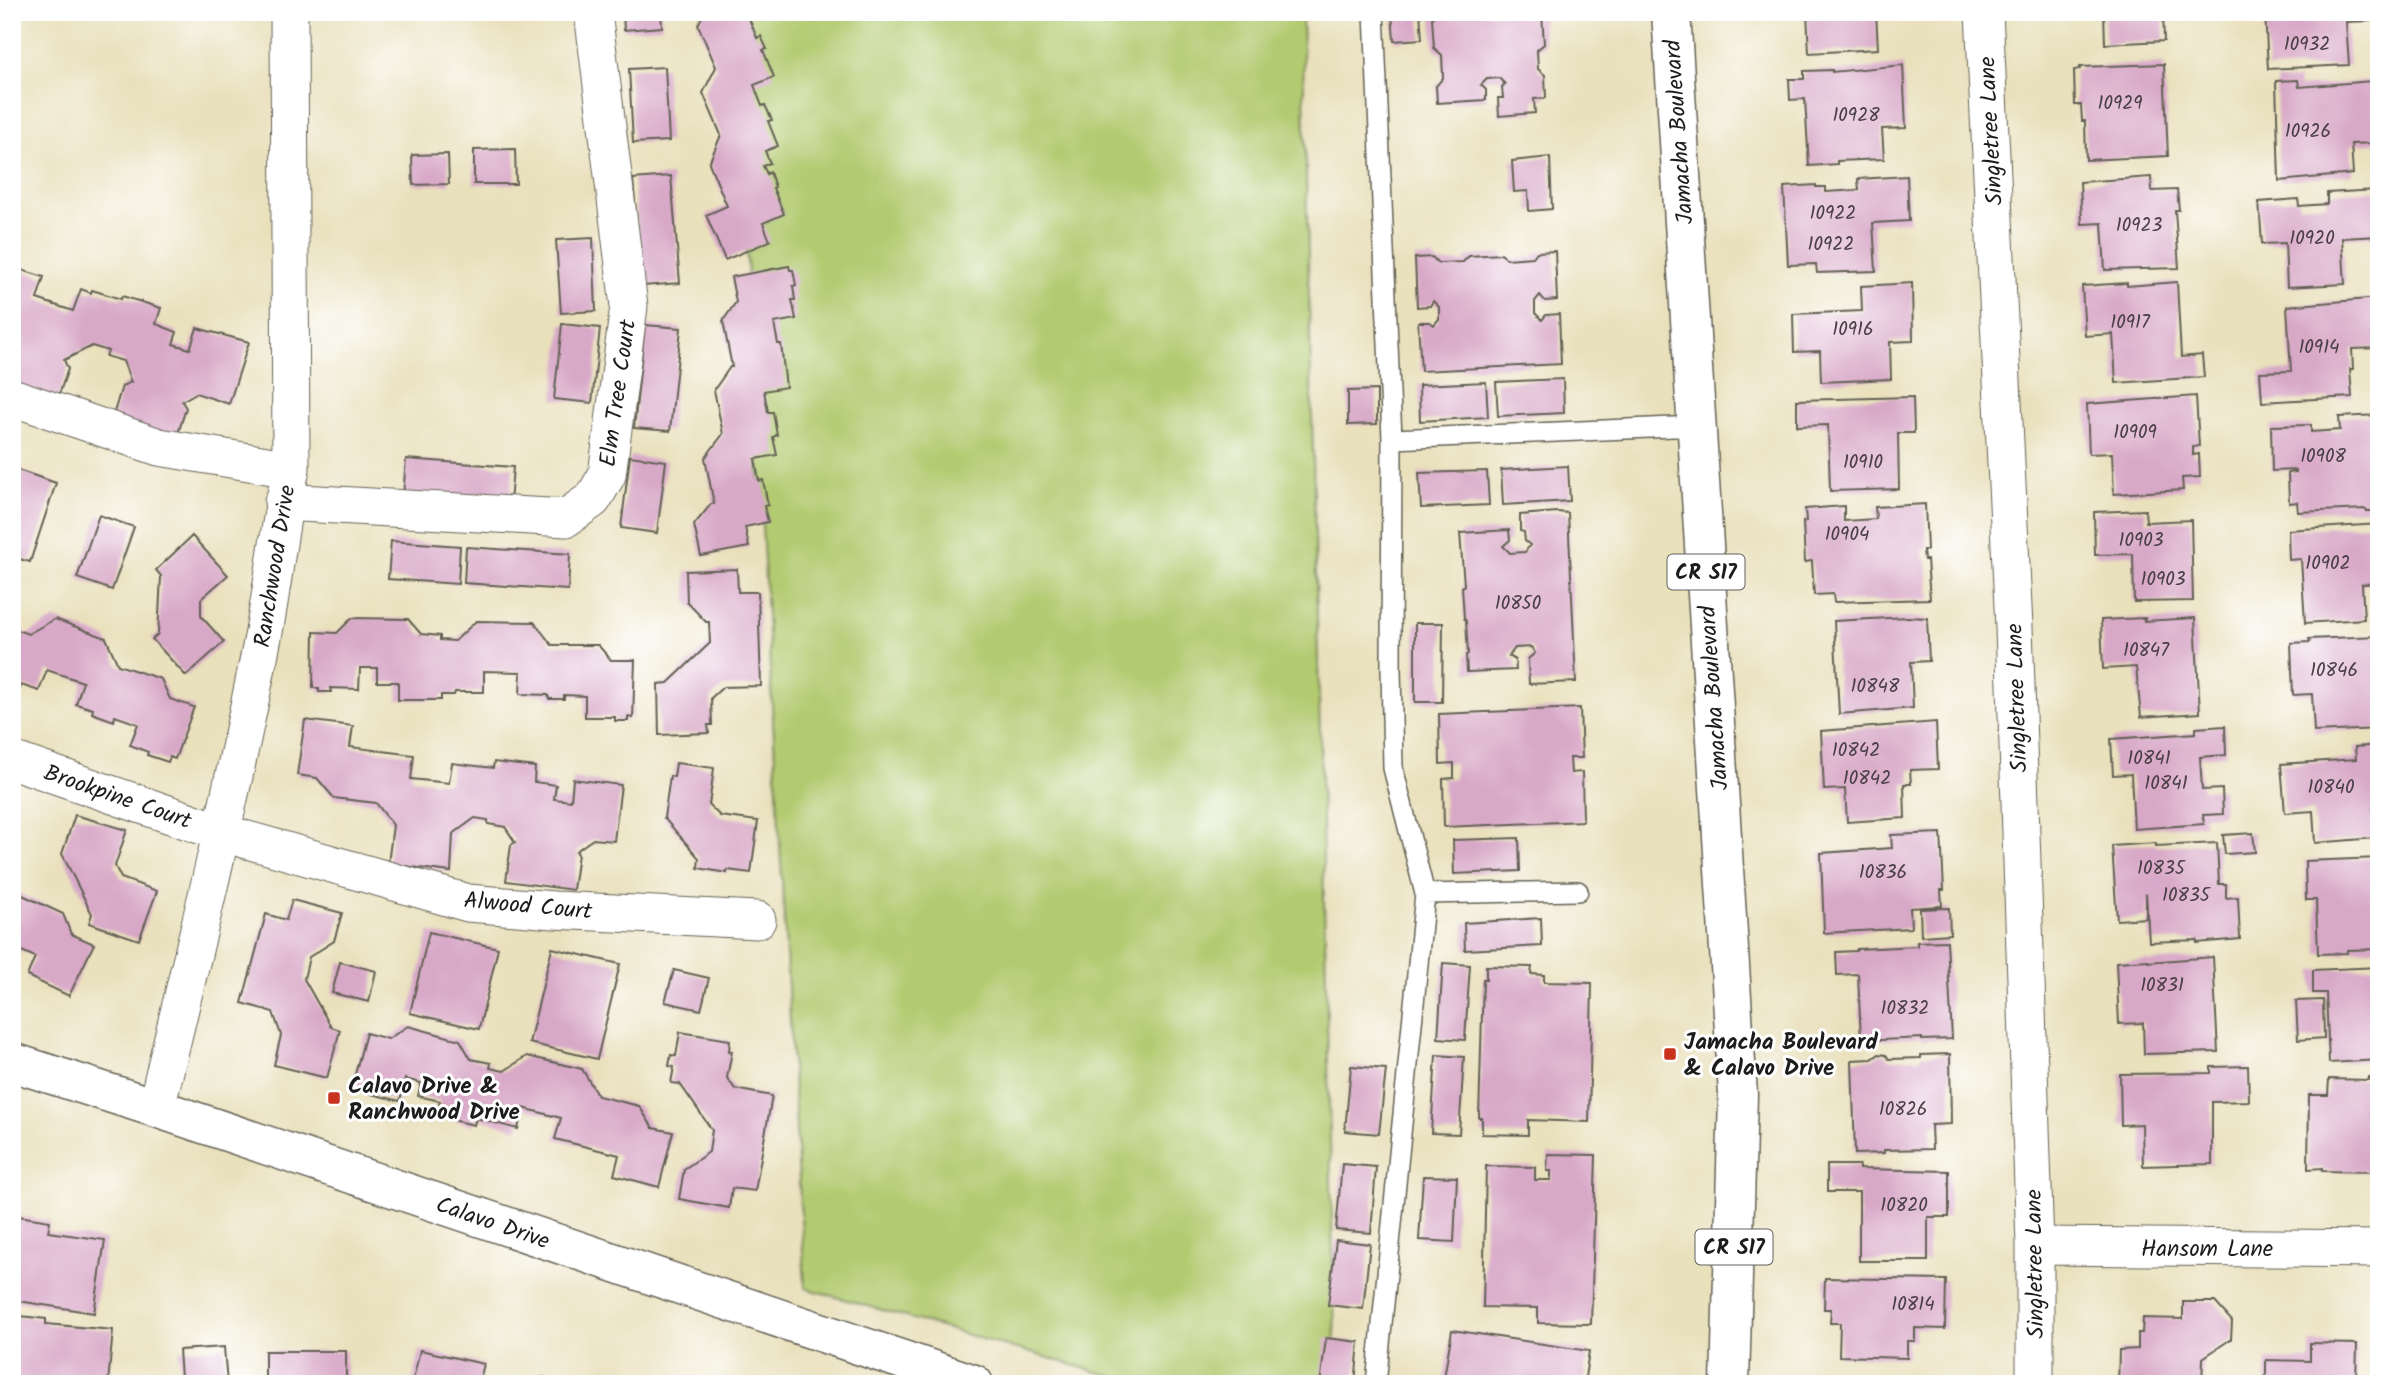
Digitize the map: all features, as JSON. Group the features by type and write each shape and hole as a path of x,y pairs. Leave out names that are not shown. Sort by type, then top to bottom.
{"main road":[{"name":"Jamacha Boulevard","path":"1671,12 1738,1095 1730,1384"},
{"name":"Calavo Drive","path":"12,1062 974,1384"}],"street":[{"name":"Ranchwood Drive","path":"156,1108 223,833 264,633 287,485 289,12"},
{"name":"Elm Tree Court","path":"12,397 159,447 287,485 566,518 593,499 607,475 629,306 593,12"},
{"name":"Singletree Lane","path":"1983,12 2014,627 2035,1246 2035,1384"},
{"name":"Brookpine Court","path":"12,760 223,833"},
{"name":"Alwood Court","path":"223,833 468,903 757,920"},
{"name":"Hansom Lane","path":"2035,1246 2379,1249"}],"lane":[{"path":"1374,12 1392,439 1393,768 1425,894 1376,1384"},
{"path":"1392,439 1696,426"},
{"path":"1425,894 1578,891"}],"green space":[{"path":"733,12 1302,12 1336,1384 1139,1384 805,1288"}],"building":[{"path":"623,12 661,12 662,27 624,30"},
{"path":"704,12 758,12 748,16 757,38 761,36 767,49 763,50 774,77 754,85 762,106 765,105 772,120 768,121 778,146 765,151 770,163 763,166 767,174 770,172 775,187 773,188 784,214 763,223 770,241 725,260 706,215 727,206 709,163 721,135 703,93 716,67 698,25"},
{"path":"1392,12 1420,12 1422,39 1394,41"},
{"path":"1437,12 1542,14 1544,44 1537,50 1538,69 1545,75 1546,98 1534,99 1535,113 1499,116 1498,98 1503,98 1502,87 1505,84 1499,78 1487,79 1481,85 1486,90 1486,100 1437,103 1436,86 1443,78 1442,55 1434,48 1432,18"},
{"path":"1807,12 1876,12 1878,49 1809,53"},
{"path":"2104,12 2163,12 2164,41 2105,44"},
{"path":"2265,12 2369,12 2370,21 2346,22 2349,65 2268,69"},
{"path":"2164,64 2168,156 2086,160 2085,121 2082,121 2081,105 2075,105 2074,70 2080,67"},
{"path":"1903,65 1906,128 1882,129 1884,159 1837,161 1837,164 1809,166 1805,99 1790,100 1789,79 1804,79 1804,71 1832,72"},
{"path":"665,67 669,141 633,143 629,69"},
{"path":"2298,80 2299,87 2372,81 2375,143 2351,144 2353,174 2279,181 2276,81"},
{"path":"515,149 516,184 474,184 474,150"},
{"path":"448,154 449,184 413,185 412,155"},
{"path":"1550,157 1552,209 1529,211 1528,191 1514,192 1512,161"},
{"path":"671,176 680,283 643,286 633,179"},
{"path":"1907,176 1909,221 1873,223 1876,271 1817,273 1816,264 1788,265 1784,187 1816,185 1826,187 1826,192 1859,190 1858,179"},
{"path":"2151,177 2152,191 2177,190 2179,210 2175,210 2179,268 2105,270 2102,223 2082,224 2080,182"},
{"path":"2376,190 2379,236 2342,238 2345,284 2287,287 2285,243 2262,244 2259,202 2298,199 2299,206 2327,204 2327,193"},
{"path":"593,238 596,311 561,313 556,240"},
{"path":"1555,251 1557,300 1545,301 1540,295 1535,301 1535,313 1542,320 1546,315 1559,314 1561,364 1421,371 1418,322 1430,322 1434,325 1439,319 1439,307 1433,301 1430,306 1417,307 1415,258 1432,257 1438,263 1463,262 1469,256 1501,254 1507,259 1533,257 1537,252"},
{"path":"12,263 20,265 18,269 44,277 37,299 73,311 81,289 91,293 92,290 161,308 156,324 177,332 173,344 190,349 197,328 249,342 229,404 196,393 182,401 186,408 176,440 112,419 122,386 131,382 123,361 106,356 108,351 92,346 64,360 68,369 57,400 12,385 12,345 15,344 12,337"},
{"path":"789,266 790,270 793,270 796,285 793,286 795,300 792,300 796,319 774,323 778,344 781,344 786,387 764,391 768,412 773,412 777,435 773,437 777,455 755,459 759,481 763,480 768,522 745,527 749,547 701,556 694,525 711,504 714,504 705,458 723,434 714,390 732,367 723,321 736,302 731,277"},
{"path":"2177,282 2181,357 2202,355 2204,377 2116,383 2113,334 2085,336 2082,286"},
{"path":"1912,283 1913,341 1890,342 1891,379 1821,382 1820,351 1794,352 1793,314 1862,311 1861,286"},
{"path":"2379,298 2379,348 2352,349 2352,397 2262,402 2260,372 2291,371 2287,306"},
{"path":"562,324 600,328 592,403 554,399"},
{"path":"645,325 681,328 670,431 634,428"},
{"path":"1563,379 1564,413 1498,416 1496,382"},
{"path":"1486,382 1488,417 1420,421 1419,385"},
{"path":"1377,390 1377,424 1348,425 1348,391"},
{"path":"2196,396 2199,446 2193,447 2193,455 2199,454 2200,477 2182,478 2183,490 2114,494 2112,453 2089,454 2087,404"},
{"path":"1913,397 1914,433 1898,433 1899,489 1830,491 1828,425 1797,426 1797,400"},
{"path":"2379,415 2379,511 2366,509 2298,512 2297,502 2289,503 2288,473 2296,470 2272,471 2271,426 2311,425 2311,432 2340,430 2339,417"},
{"path":"630,456 666,461 657,533 621,528"},
{"path":"406,459 513,467 510,503 403,497"},
{"path":"1568,466 1570,501 1503,505 1501,470"},
{"path":"12,468 56,483 30,562 12,557"},
{"path":"1487,471 1489,505 1421,508 1419,473"},
{"path":"1925,504 1927,550 1923,550 1924,560 1927,560 1930,599 1834,602 1833,594 1814,595 1812,561 1805,562 1805,509 1844,506 1844,521 1876,519 1875,507"},
{"path":"2145,510 2146,522 2191,520 2193,601 2134,602 2133,554 2095,555 2094,512"},
{"path":"1568,513 1576,682 1529,684 1528,659 1535,653 1531,647 1515,648 1509,656 1515,660 1516,670 1467,672 1460,533 1509,530 1510,540 1503,546 1510,553 1525,552 1530,545 1525,541 1524,532 1520,531 1520,515"},
{"path":"99,515 134,527 112,590 77,578"},
{"path":"2379,524 2379,583 2362,584 2364,619 2305,623 2301,559 2289,560 2288,530"},
{"path":"192,536 228,575 201,599 201,616 224,642 186,676 152,639 158,634 161,576 156,570"},
{"path":"391,541 460,546 458,584 388,579"},
{"path":"466,547 570,554 568,590 464,583"},
{"path":"737,569 738,592 758,592 761,686 723,687 711,698 712,725 708,725 709,733 659,735 658,684 668,683 710,643 709,622 687,602 686,571"},
{"path":"352,618 408,619 421,634 455,641 476,621 534,622 552,645 598,645 611,660 635,660 633,718 628,717 628,721 615,721 615,717 585,717 585,696 564,695 564,699 549,699 548,695 520,694 521,672 484,671 484,692 455,692 454,695 441,695 441,700 398,700 398,682 377,682 377,668 360,668 359,689 330,688 331,692 319,692 319,688 313,688 314,632 337,633"},
{"path":"1927,618 1929,661 1911,662 1913,708 1839,714 1834,621"},
{"path":"2145,618 2144,621 2195,618 2200,713 2141,717 2136,667 2103,669 2101,620"},
{"path":"55,619 106,638 118,665 161,679 170,699 194,707 175,759 170,757 168,762 147,755 148,752 130,745 138,724 115,716 114,721 92,713 93,709 76,704 83,682 47,670 39,691 21,685 20,689 12,686 12,628 28,634"},
{"path":"1415,623 1443,623 1442,702 1415,702"},
{"path":"2379,636 2379,729 2314,732 2312,694 2293,695 2291,643 2310,642 2309,639"},
{"path":"1580,708 1582,758 1570,758 1571,773 1582,772 1583,821 1444,827 1443,779 1454,778 1454,763 1440,764 1439,714"},
{"path":"305,720 353,726 350,747 414,755 411,779 449,783 452,763 493,768 494,762 535,767 534,782 556,785 554,799 571,801 573,779 621,785 614,841 593,839 576,851 578,854 573,890 506,881 511,845 515,842 505,827 475,818 453,834 451,872 388,864 393,825 376,803 334,798 317,778 297,775"},
{"path":"1936,722 1938,769 1910,770 1911,784 1904,784 1905,818 1847,822 1845,789 1824,790 1821,731"},
{"path":"2225,726 2226,755 2200,757 2202,790 2222,789 2223,814 2203,815 2204,824 2134,829 2131,774 2113,775 2111,739 2196,733 2196,728"},
{"path":"2379,745 2379,807 2373,808 2375,838 2315,843 2313,811 2285,813 2281,764 2356,759 2355,747"},
{"path":"676,763 714,768 709,805 720,816 758,821 751,873 727,870 727,873 698,868 699,858 664,818 670,776 674,777"},
{"path":"75,815 127,830 115,866 121,878 157,891 139,940 89,923 92,914 62,854"},
{"path":"1941,833 1944,890 1941,890 1942,906 1910,908 1911,928 1824,933 1821,853 1892,848 1891,835"},
{"path":"2253,833 2255,852 2225,854 2223,835"},
{"path":"1519,838 1520,871 1454,874 1453,840"},
{"path":"2156,843 2156,846 2217,843 2219,884 2226,884 2226,898 2238,897 2240,939 2197,943 2197,940 2149,942 2146,893 2146,918 2117,920 2112,846"},
{"path":"2379,858 2379,949 2318,954 2316,900 2306,900 2305,861"},
{"path":"16,892 63,914 71,934 94,944 69,996 27,976 35,957 20,950 12,966 12,894"},
{"path":"292,900 342,913 334,941 309,957 304,979 331,1027 340,1030 327,1078 274,1065 281,1035 273,1012 242,1003 266,914 286,920"},
{"path":"1949,908 1950,934 1921,936 1920,909"},
{"path":"1541,918 1542,946 1465,950 1464,923"},
{"path":"429,932 498,948 479,1029 410,1013"},
{"path":"1947,941 1952,1039 1861,1041 1858,974 1837,975 1836,952"},
{"path":"552,948 620,964 597,1059 529,1043"},
{"path":"2213,957 2218,1052 2144,1054 2143,1023 2119,1024 2116,962"},
{"path":"340,962 376,971 369,1002 332,993"},
{"path":"1443,963 1470,965 1465,1040 1438,1038"},
{"path":"1486,966 1532,967 1531,974 1544,975 1544,982 1592,983 1589,1122 1528,1120 1528,1135 1482,1134 1482,1118 1479,1118 1483,979 1486,979"},
{"path":"2379,967 2379,1060 2329,1063 2326,993 2313,993 2313,970"},
{"path":"674,970 709,978 701,1010 665,1002"},
{"path":"2323,1000 2324,1038 2298,1040 2296,1001"},
{"path":"408,1026 460,1040 471,1059 491,1063 490,1068 504,1071 527,1056 582,1069 598,1096 639,1106 653,1128 673,1132 659,1187 614,1175 619,1155 555,1139 561,1118 523,1108 518,1129 476,1118 474,1125 436,1116 440,1101 418,1096 421,1083 405,1079 400,1101 351,1089 366,1033 388,1039"},
{"path":"680,1032 730,1040 729,1051 732,1051 727,1078 735,1089 772,1096 755,1191 732,1188 729,1208 679,1199 684,1169 709,1152 712,1130 680,1084 671,1083 674,1067 669,1066 671,1055 676,1056"},
{"path":"1879,1054 1886,1055 1889,1059 1950,1054 1951,1124 1931,1125 1932,1149 1884,1150 1884,1153 1855,1154 1852,1060 1872,1059"},
{"path":"1436,1055 1464,1057 1459,1134 1431,1133"},
{"path":"1351,1066 1386,1069 1379,1134 1345,1131"},
{"path":"2248,1066 2249,1101 2212,1102 2212,1164 2143,1166 2142,1124 2121,1125 2120,1074 2211,1073 2211,1067"},
{"path":"2369,1077 2379,1078 2379,1172 2308,1169 2309,1095 2328,1095 2329,1079 2369,1080"},
{"path":"1548,1154 1596,1155 1591,1324 1538,1323 1538,1308 1483,1307 1486,1166 1535,1167 1535,1180 1551,1180 1551,1171 1547,1171"},
{"path":"1342,1164 1376,1167 1371,1233 1336,1230"},
{"path":"1827,1165 1859,1165 1859,1169 1949,1171 1949,1217 1928,1217 1928,1261 1859,1261 1859,1192 1827,1192"},
{"path":"1423,1176 1457,1177 1454,1242 1419,1240"},
{"path":"12,1215 50,1221 48,1232 105,1240 94,1313 12,1300"},
{"path":"1336,1240 1370,1244 1363,1309 1328,1305"},
{"path":"1825,1278 1946,1280 1945,1329 1915,1328 1915,1341 1907,1341 1907,1358 1839,1356 1840,1323 1830,1323 1831,1309 1824,1309"},
{"path":"2183,1302 2215,1302 2232,1321 2231,1339 2203,1358 2202,1384 2118,1384 2119,1350 2138,1349 2138,1333 2142,1333 2143,1318 2183,1319"},
{"path":"12,1315 46,1319 46,1324 113,1330 108,1384 12,1384"},
{"path":"1452,1330 1589,1351 1584,1384 1456,1384 1457,1381 1444,1378"},
{"path":"1326,1338 1359,1342 1355,1384 1320,1384"},
{"path":"2310,1343 2357,1344 2356,1384 2266,1384 2266,1360 2310,1361"},
{"path":"224,1347 227,1384 160,1384 160,1379 181,1377 179,1350"},
{"path":"420,1350 484,1364 479,1384 412,1384"},
{"path":"265,1351 346,1351 346,1384 265,1384"},
{"path":"543,1377 561,1383 561,1384 541,1384"}],"place":[{"name":"Jamacha Boulevard & Calavo Drive","path":"1670,1054"},
{"name":"Calavo Drive & Ranchwood Drive","path":"334,1098"}]}
